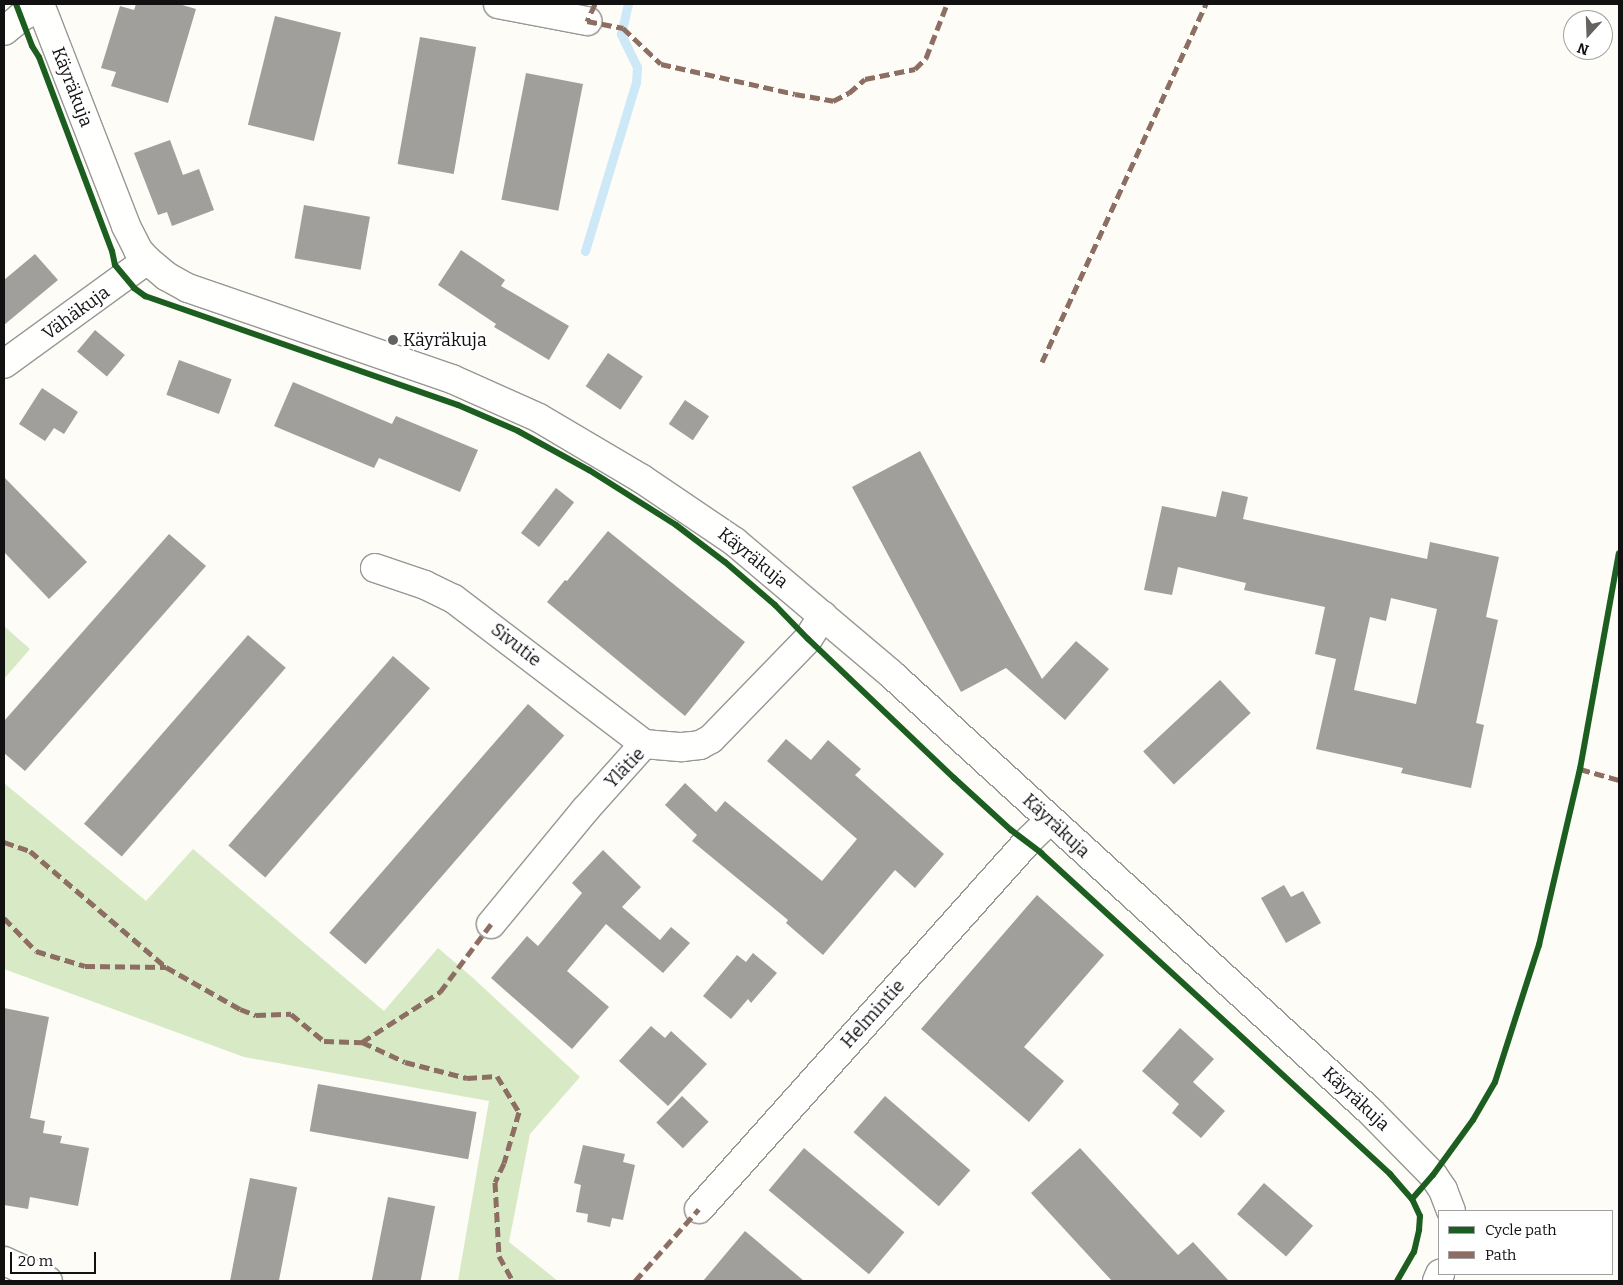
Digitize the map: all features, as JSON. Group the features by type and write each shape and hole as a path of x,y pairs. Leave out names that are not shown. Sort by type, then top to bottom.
{"street":[{"path":"498,4 587,21"},
{"path":"4,31 40,5"},
{"name":"Käyräkuja","path":"40,5 126,226 138,250 147,260 166,276 188,288 452,380 539,418 689,509 735,542 823,615 1370,1111 1433,1175 1443,1190 1451,1210"},
{"name":"Vähäkuja","path":"4,364 147,260"},
{"name":"Sivutie","path":"374,568 425,585 454,599 644,744"},
{"name":"Ylätie","path":"491,924 585,810 644,744 682,747 700,745 711,739 808,639 823,615"},
{"name":"Helmintie","path":"699,1209 1027,842 1050,820"},
{"path":"4,1261 48,1281"}],"green space":[{"path":"4,626 30,649 4,679"},
{"path":"4,783 146,901 193,849 384,1011 438,948 472,977 580,1077 530,1134 509,1242 558,1281 458,1281 489,1101 244,1057 4,969"}],"building":[{"path":"136,4 179,4 196,9 168,103 111,86 116,72 101,68 120,6 134,10"},
{"path":"275,16 341,32 314,141 248,125"},
{"path":"420,37 476,47 454,174 398,164"},
{"path":"526,73 583,84 558,211 501,200"},
{"path":"170,140 183,175 199,169 214,210 172,226 167,212 158,215 134,153"},
{"path":"304,205 370,217 361,270 295,258"},
{"path":"461,250 505,280 501,286 569,326 549,360 494,327 496,324 438,285"},
{"path":"35,254 58,280 4,325 4,280"},
{"path":"95,330 125,355 107,377 77,351"},
{"path":"608,353 643,376 620,410 586,386"},
{"path":"179,360 232,379 219,414 166,395"},
{"path":"293,382 392,424 396,416 478,450 460,492 379,458 374,468 274,426"},
{"path":"42,388 78,412 64,434 54,428 45,441 19,424"},
{"path":"685,400 709,416 693,440 669,424"},
{"path":"920,451 1042,679 1076,641 1109,669 1065,720 1006,668 961,692 852,487"},
{"path":"4,477 87,562 49,599 4,552"},
{"path":"556,488 574,502 539,547 521,533"},
{"path":"1222,491 1248,497 1243,519 1427,559 1430,542 1499,557 1486,617 1498,620 1476,723 1484,725 1471,788 1401,773 1403,768 1316,749 1336,659 1315,654 1325,607 1244,590 1246,583 1178,567 1172,595 1144,590 1162,506 1216,517","holes":["1391,598 1437,609 1416,704 1354,690 1370,617 1386,621"]},
{"path":"608,531 745,642 685,716 547,602"},
{"path":"169,534 206,566 25,771 4,753 4,721"},
{"path":"248,635 286,668 122,856 84,824"},
{"path":"393,656 430,688 265,878 228,845"},
{"path":"1220,680 1251,713 1174,785 1143,752"},
{"path":"528,704 564,735 365,964 329,933"},
{"path":"786,739 811,760 828,740 861,769 855,775 944,854 915,888 895,870 823,955 786,923 788,920 692,841 697,835 665,805 685,783 716,812 725,801 822,881 857,839 767,761"},
{"path":"603,850 641,887 622,907 660,940 671,927 690,943 663,973 606,924 567,971 609,1007 572,1049 491,978 527,936 538,946 582,893 572,883"},
{"path":"1284,885 1291,897 1303,891 1321,923 1286,943 1261,898"},
{"path":"1037,895 1104,955 1024,1047 1064,1081 1029,1122 921,1029"},
{"path":"753,953 777,973 751,1003 748,999 731,1019 703,996 737,955 746,962"},
{"path":"4,1008 49,1017 30,1118 45,1121 43,1133 62,1136 60,1143 89,1148 78,1206 30,1197 28,1209 4,1205"},
{"path":"651,1026 665,1038 671,1031 707,1064 668,1106 619,1061"},
{"path":"1180,1028 1214,1059 1193,1082 1225,1111 1201,1138 1172,1113 1179,1104 1142,1071"},
{"path":"318,1084 477,1112 468,1159 310,1131"},
{"path":"682,1096 709,1122 683,1148 656,1123"},
{"path":"885,1096 970,1170 939,1206 854,1132"},
{"path":"583,1145 625,1154 623,1162 635,1165 623,1220 612,1218 610,1227 587,1222 588,1214 576,1212 581,1185 574,1183"},
{"path":"804,1148 904,1232 869,1274 769,1190"},
{"path":"1080,1148 1178,1255 1193,1242 1229,1281 1112,1281 1031,1193"},
{"path":"250,1178 297,1187 279,1281 230,1281"},
{"path":"1264,1183 1313,1226 1286,1257 1237,1214"},
{"path":"388,1197 435,1206 421,1281 372,1281"},
{"path":"745,1231 804,1281 703,1281"}],"waterway":[{"path":"585,251 636,82 637,67 621,34 628,4"}],"marked path":[{"path":"595,4 587,21 623,28 661,64 833,101 849,93 865,79 915,69 926,58 947,4"},
{"path":"1042,362 1206,4"},
{"path":"1580,769 1619,780"},
{"path":"4,842 30,851 166,967 240,1009 256,1015 291,1014 324,1041 362,1042 405,1062 467,1078 497,1076 519,1112 504,1163 495,1182 499,1256 513,1281"},
{"path":"4,918 36,951 85,966 166,967"},
{"path":"362,1042 440,992 491,924"},
{"path":"635,1281 699,1209"}],"cycle path":[{"path":"16,4 32,46 39,57 112,251 115,265 134,288 145,296 458,405 518,431 589,470 676,525 725,562 775,605 808,639 954,778 1011,830 1041,853 1233,1029 1390,1174 1412,1199"},
{"path":"1397,1281 1414,1252 1419,1230 1420,1216 1412,1199 1433,1175 1473,1120 1495,1082 1539,945 1580,769 1619,553"}],"place":[{"name":"Käyräkuja","path":"393,340"}]}
